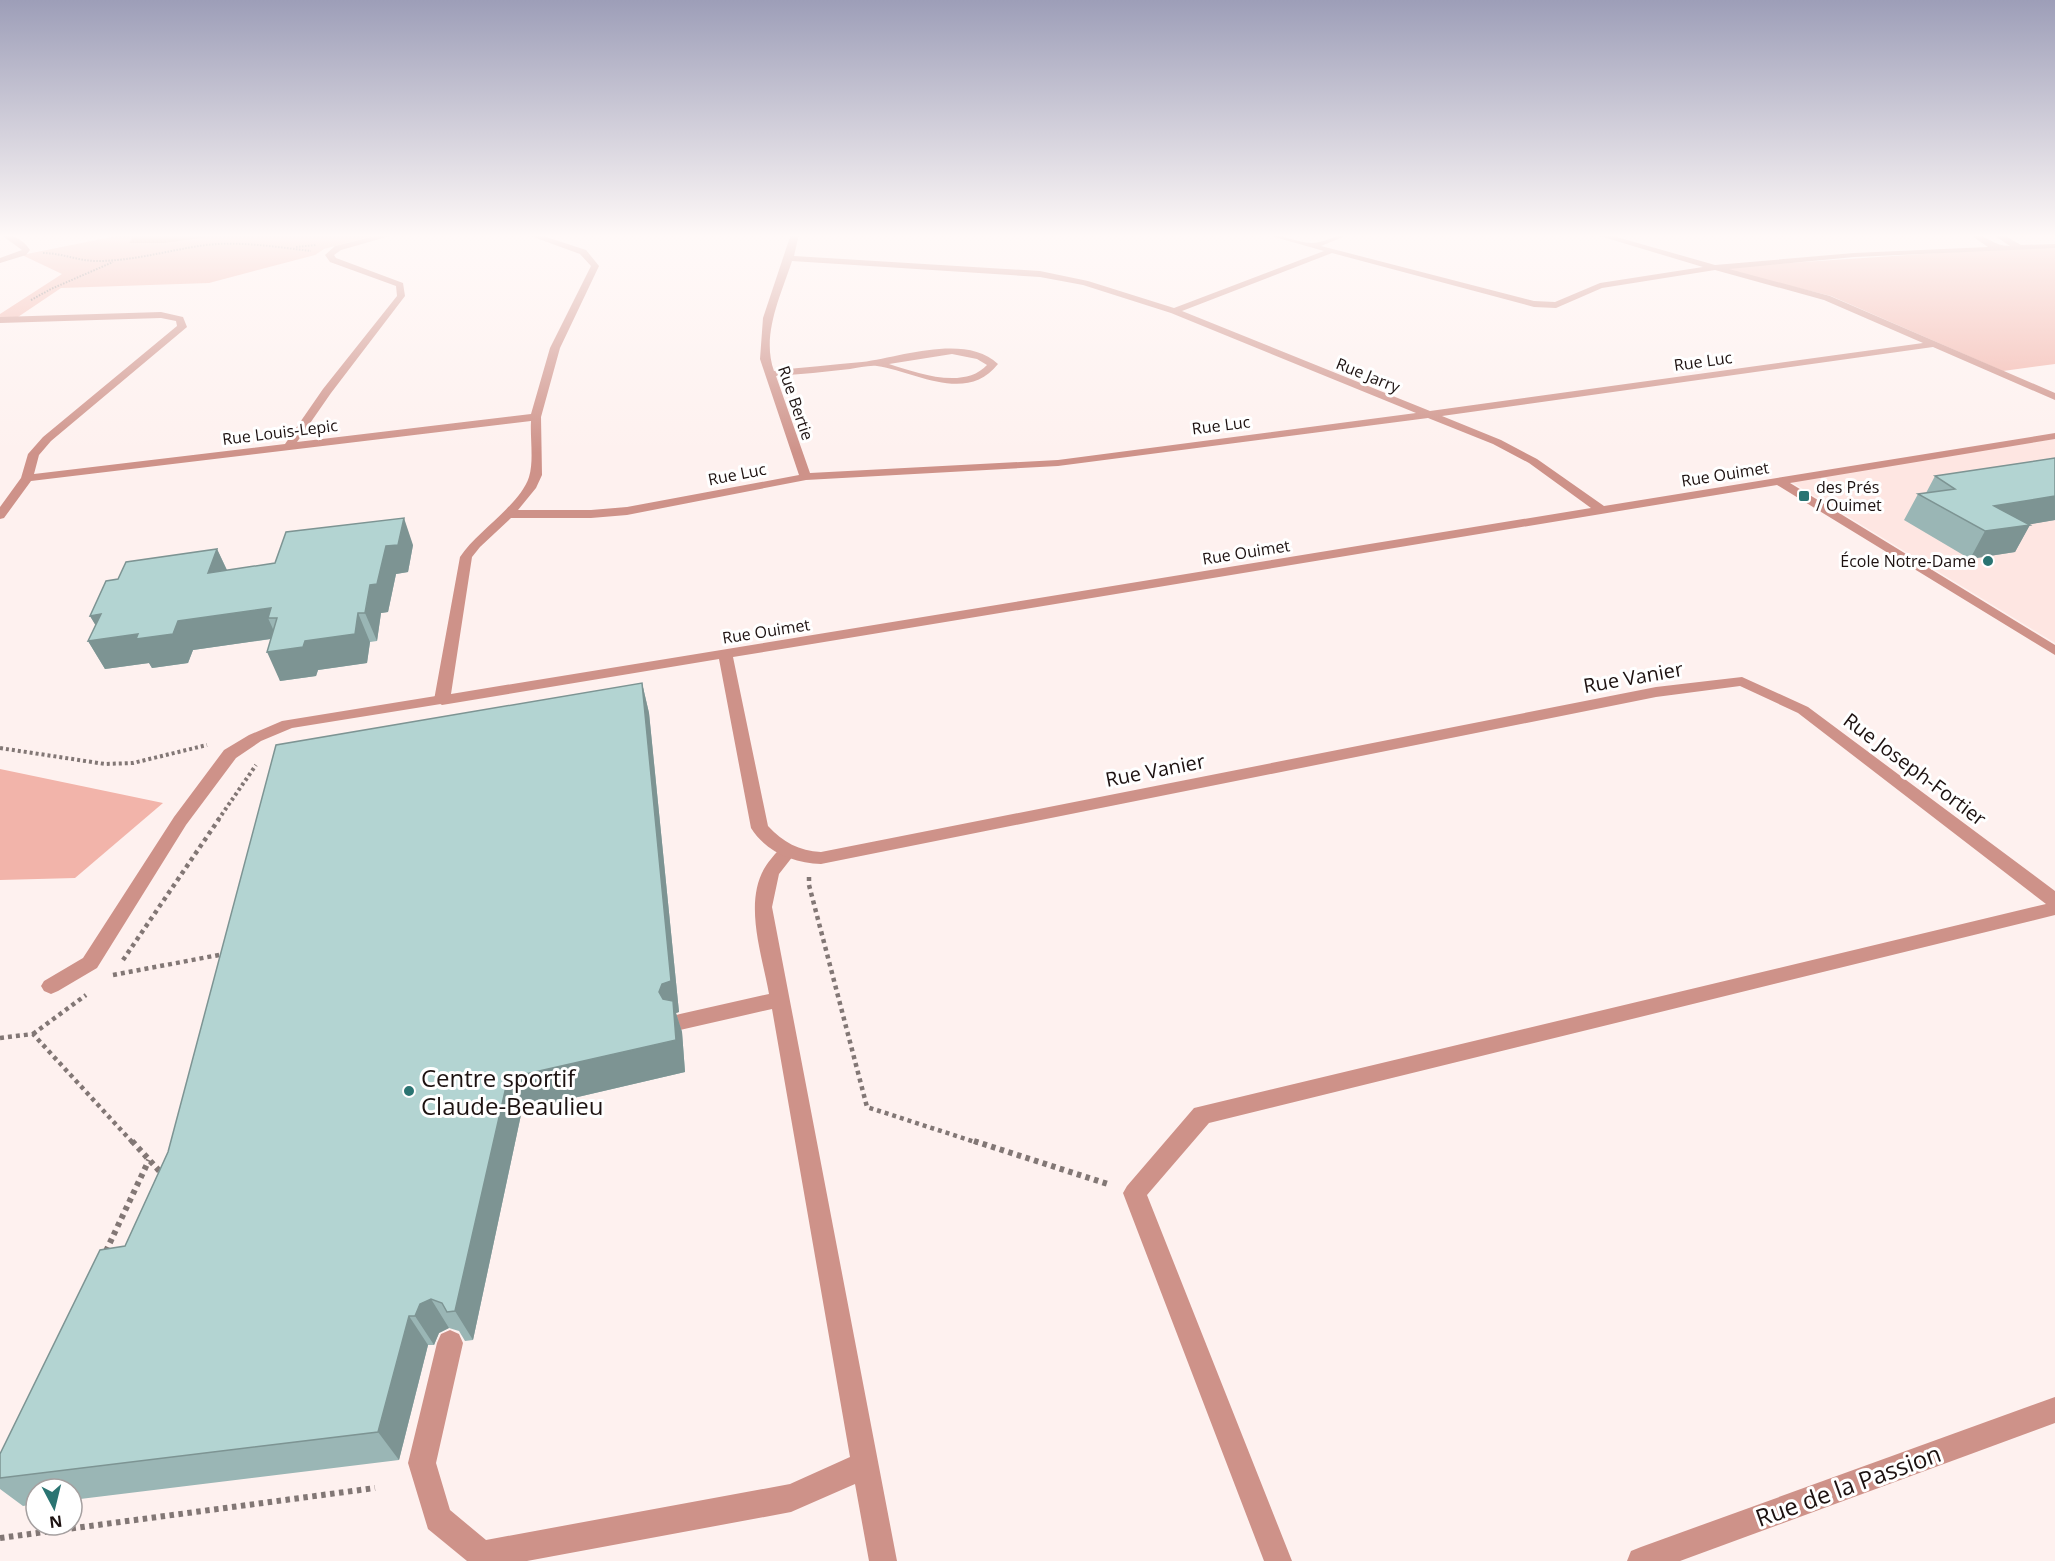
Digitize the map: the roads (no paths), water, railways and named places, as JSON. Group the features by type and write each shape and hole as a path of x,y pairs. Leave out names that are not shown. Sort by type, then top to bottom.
{"street":[{"path":"288,448 327,391 393,307"},
{"path":"442,700 466,557 475,544 508,514 530,488 536,475 536,417 555,348 576,307"},
{"name":"Rue Bertie","path":"772,307 768,318 765,359 806,477"},
{"name":"Rue Jarry","path":"1161,307 1497,442 1533,461 1603,510"},
{"path":"1174,311 1185,307"},
{"path":"1848,307 2055,397"},
{"path":"0,515 27,478 34,454 47,440 182,327 180,319 161,315 1,320"},
{"name":"Rue Luc","path":"508,514 627,512 806,477 1058,463 1428,415 1937,344"},
{"path":"770,374 877,363 918,354 952,352 985,357 993,364 990,370 980,376 959,379 933,378 877,363"},
{"name":"Rue Louis-Lepic","path":"27,478 536,417"},
{"name":"Rue Ouimet","path":"51,986 90,963 180,821 230,754 255,738 288,724 2055,436"},
{"path":"1779,481 2055,651"},
{"path":"725,654 760,828 772,842 798,855"},
{"name":"Rue Vanier","path":"798,855 821,858 1656,692 1742,681"},
{"name":"Rue Joseph-Fortier","path":"1742,681 1803,710 2055,901"},
{"path":"798,855 770,872 763,907 883,1561"},
{"path":"1278,1561 1135,1193 1202,1115 2055,908"},
{"path":"680,1022 780,999"},
{"path":"450,1343 422,1463 438,1519 482,1555 791,1498 866,1465"},
{"name":"Rue de la Passion","path":"1641,1561 2055,1410"}],"place":[{"name":"des Prés / Ouimet","path":"1804,496"},
{"name":"École Notre-Dame","path":"1988,561"},
{"name":"Centre sportif Claude-Beaulieu","path":"409,1091"}]}
